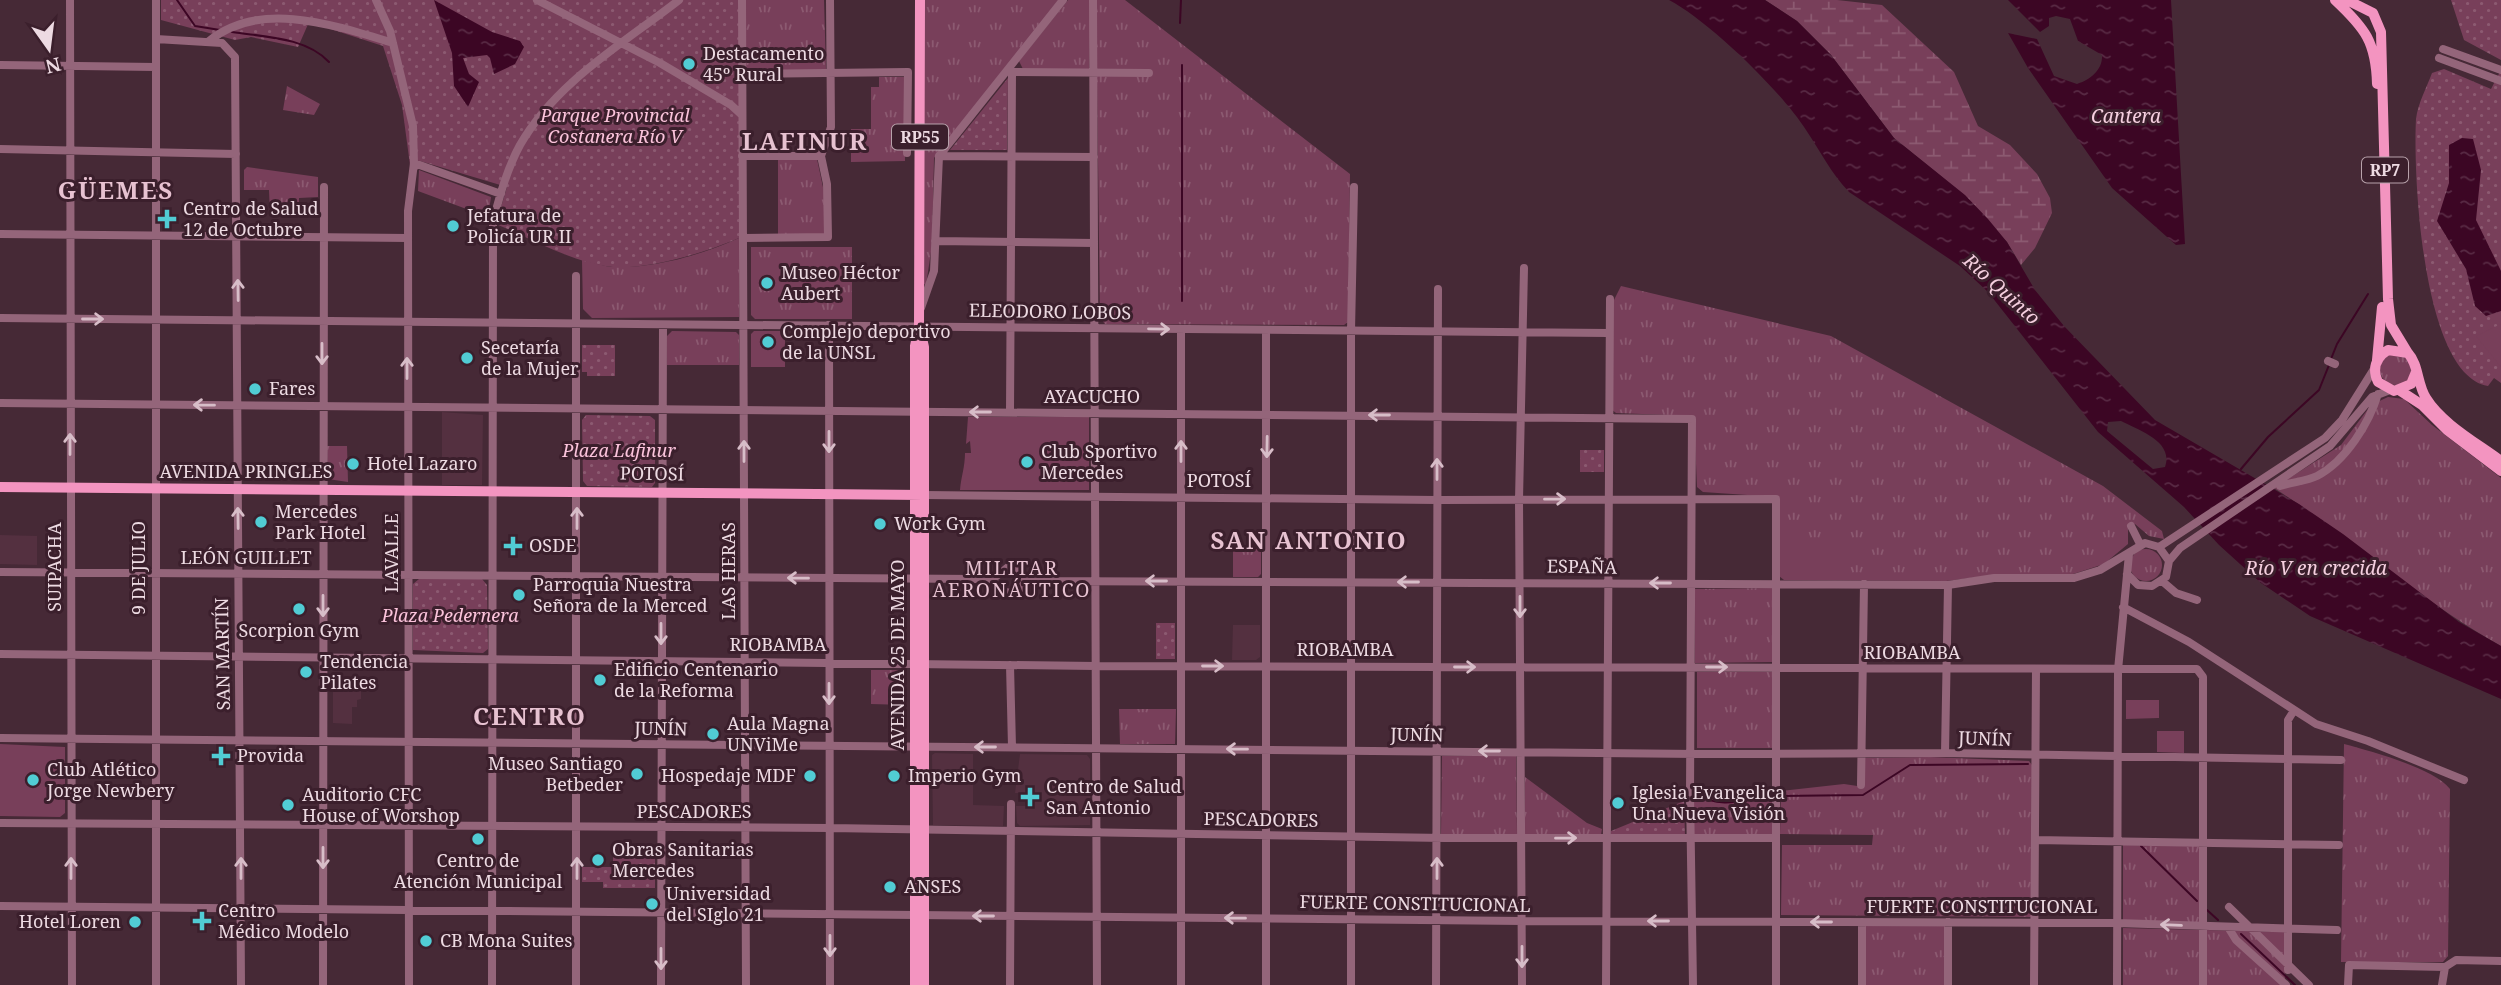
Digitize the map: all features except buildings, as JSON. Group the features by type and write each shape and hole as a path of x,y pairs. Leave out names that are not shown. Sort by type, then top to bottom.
{"main road":[{"name":"AVENIDA 25 DE MAYO","path":"920,0 919,326 915,346 919,412 919,830 924,985"},
{"name":"RP7","path":"2335,0 2364,29 2375,60 2382,321 2376,364"},
{"name":"RP7","path":"2347,0 2373,13 2381,32 2388,299 2393,331 2408,353 2424,396 2434,408 2501,461"},
{"path":"2408,353 2395,349 2376,364 2378,382 2389,392 2422,405 2447,430 2501,471"},
{"path":"2389,392 2411,384 2416,372"},
{"name":"AVENIDA PRINGLES","path":"0,487 493,490"},
{"name":"POTOSÍ","path":"493,490 919,495"},
{"name":"AVENIDA 25 DE MAYO","path":"915,985 920,915"}],"street":[{"name":"SUIPACHA","path":"70,0 72,985"},
{"name":"9 DE JULIO","path":"156,0 156,985"},
{"name":"LAVALLE","path":"376,0 393,43 413,126 414,163 408,237 407,322 409,985"},
{"path":"537,0 732,105 742,115"},
{"path":"492,985 492,226 501,194 521,144 557,96 680,0"},
{"name":"LAS HERAS","path":"742,0 746,985"},
{"path":"744,238 828,237 827,184 821,156 831,127 830,0"},
{"path":"919,313 933,279 939,156 1010,72 1063,0"},
{"path":"1093,0 1097,985"},
{"path":"285,8 393,43"},
{"path":"156,39 209,41 218,30 248,10"},
{"name":"SAN MARTÍN","path":"209,41 228,47 235,57 241,985"},
{"path":"2443,49 2501,70"},
{"path":"2439,58 2501,81"},
{"path":"0,65 156,66"},
{"path":"742,74 908,72 907,153"},
{"path":"1010,72 1149,73"},
{"path":"1010,72 1010,412"},
{"path":"0,149 155,150 236,154"},
{"path":"742,156 821,156"},
{"path":"939,156 1094,157"},
{"path":"414,163 501,194"},
{"path":"323,985 324,187"},
{"path":"1351,985 1350,331 1354,187"},
{"path":"0,234 408,237"},
{"path":"935,241 1094,243"},
{"path":"1522,985 1519,500 1524,268"},
{"path":"576,276 576,985"},
{"path":"1436,985 1438,289"},
{"path":"1606,985 1610,299"},
{"name":"ELEODORO LOBOS","path":"0,318 1608,333"},
{"path":"661,985 663,325"},
{"path":"829,325 830,985"},
{"path":"1181,329 1181,985"},
{"path":"1266,330 1266,985"},
{"path":"2123,607 2132,593 2162,581 2168,571 2169,561 2180,548 2309,455 2342,420 2376,364"},
{"path":"2117,985 2118,670 2126,563 2130,551 2140,544 2159,547 2175,540 2340,437 2367,402 2389,392"},
{"path":"2280,486 2318,476 2361,432 2389,392"},
{"name":"AYACUCHO","path":"0,402 492,409 1608,416 1692,419 1692,498"},
{"name":"POTOSÍ","path":"919,495 1437,500 1776,499 1777,584"},
{"path":"1692,498 1693,985"},
{"path":"2131,526 2140,544"},
{"path":"2159,547 2169,561"},
{"name":"ESPAÑA","path":"993,579 999,589 1009,593 1018,590 1026,581 1948,585 1994,579 2074,578 2100,570 2130,551"},
{"name":"ESPAÑA","path":"493,575 993,579 1008,567 1019,570 1026,581"},
{"name":"LEÓN GUILLET","path":"0,572 493,575"},
{"path":"2127,574 2138,585 2148,586"},
{"path":"2162,581 2176,593 2197,600"},
{"path":"1776,985 1777,584"},
{"path":"1861,785 1864,584"},
{"path":"1945,753 1948,585"},
{"path":"2123,607 2189,642 2293,712 2331,731 2368,741 2464,780"},
{"name":"RIOBAMBA","path":"0,654 1096,666 2197,669 2203,677 2202,758"},
{"path":"1010,664 1012,747"},
{"path":"2034,985 2036,669"},
{"path":"2287,967 2288,720 2293,712"},
{"name":"JUNÍN","path":"0,738 1691,754 1945,753 2341,760"},
{"path":"2202,758 2203,985"},
{"path":"1010,985 1011,804"},
{"name":"PESCADORES","path":"0,823 830,828 1521,839 1776,838"},
{"path":"2035,840 2339,845"},
{"name":"FUERTE CONSTITUCIONAL","path":"0,906 1607,922 2117,923 2337,930"},
{"path":"2229,907 2287,967 2309,985"},
{"path":"1862,922 1862,985"},
{"path":"1948,922 1948,985"},
{"path":"2228,927 2236,940 2286,985"},
{"path":"2348,985 2349,965 2445,967 2456,960 2501,961"},
{"path":"2442,985 2445,967"}],"shaded area":[{"path":"442,412 483,415 482,485 442,485"},
{"path":"0,535 37,536 37,565 0,564"},
{"path":"1233,625 1260,625 1260,657 1256,660 1232,660"},
{"path":"333,687 361,687 361,699 357,700 357,707 352,707 352,724 333,723"},
{"path":"973,754 973,805 1004,806 1003,826 933,825 932,755"},
{"path":"1020,754 1087,755 1090,759 1090,825 1020,826 1017,823 1016,806 1033,806 1033,801 1039,801 1038,793 1015,793"}],"green space":[{"name":"Parque Provincial Costanera Río V","path":"161,0 740,0 739,238 677,259 643,266 598,265 553,250 496,224 507,187 420,161 418,170 410,165 402,105 383,46 309,22 298,47 251,37 235,40 161,20"},
{"path":"744,0 824,0 826,70 745,72"},
{"path":"924,0 1060,0 934,158 932,245 926,285 924,284"},
{"path":"1068,0 1091,0 1089,69 1023,69 1019,61"},
{"path":"1096,0 1125,0 1350,174 1348,322 1344,325 1105,324 1100,318"},
{"path":"1765,0 1837,0 1882,5 1954,72 1978,126 2010,145 2037,174 2050,198 2052,213 2035,248 2021,265 2007,242 1942,177 1894,138 1831,55 1797,21"},
{"path":"2451,0 2501,0 2501,60 2464,40"},
{"path":"2444,69 2491,89 2501,70 2501,383 2494,378 2488,386 2466,374 2448,347 2435,311 2426,269 2417,182 2416,119 2432,73"},
{"path":"879,77 904,77 905,161 851,162 851,129 871,129 871,87 879,87"},
{"path":"1008,78 1007,150 950,150"},
{"path":"287,86 320,104 314,115 283,110"},
{"path":"817,159 824,192 824,235 778,235 778,160"},
{"path":"247,167 318,177 318,197 299,198 299,213 270,213 269,190 244,190 244,170"},
{"path":"419,170 491,197 488,217 418,191"},
{"path":"739,238 739,317 592,318 583,309 582,260 611,267 662,263 710,250"},
{"path":"751,247 852,247 852,319 755,319 751,315"},
{"path":"1621,286 1831,336 2103,486 2162,531 2164,539 2149,536 2135,524 2128,529 2128,544 2104,564 2067,576 1994,575 1946,581 1784,580 1779,576 1777,497 1703,492 1697,487 1694,416 1616,413 1611,409 1612,304"},
{"path":"2501,324 2501,367 2476,336"},
{"path":"672,331 736,332 739,335 739,365 667,365 667,336"},
{"name":"Complejo deportivo de la UNSL","path":"754,331 785,331 785,367 751,367 751,334"},
{"path":"582,345 615,345 615,376 587,376 587,372 582,372"},
{"path":"2396,353 2407,358 2412,369 2407,380 2396,385 2385,380 2380,369 2385,358"},
{"path":"2388,397 2404,399 2432,425 2501,478 2501,646 2443,609 2274,488 2341,445 2371,405"},
{"name":"Plaza Lafinur","path":"586,415 650,416 655,420 655,483 652,487 587,486 583,481 582,420"},
{"name":"Club Sportivo Mercedes","path":"968,417 1089,417 1089,490 960,490 965,453 971,453 970,441 966,444"},
{"path":"327,446 347,446 348,482 328,479"},
{"path":"1580,450 1604,450 1604,472 1580,472"},
{"path":"1783,543 1850,543 1850,578 1783,578"},
{"path":"1233,549 1261,549 1261,574 1258,577 1233,577"},
{"path":"2146,549 2157,554 2162,565 2157,576 2146,581 2135,576 2130,565 2135,554"},
{"name":"Plaza Pedernera","path":"419,579 482,579 487,585 488,649 483,653 413,650 413,584"},
{"path":"1772,588 1772,662 1695,663 1695,589"},
{"path":"1156,623 1175,623 1175,659 1156,659"},
{"path":"871,670 904,670 907,705 871,704"},
{"path":"1697,672 1774,672 1773,748 1697,748"},
{"path":"2126,700 2159,700 2159,718 2126,719"},
{"path":"1119,709 1176,709 1175,744 1120,744"},
{"path":"2157,731 2184,731 2184,753 2157,752"},
{"name":"Club Atlético Jorge Newbery","path":"0,744 65,747 65,813 60,817 0,816"},
{"path":"2344,744 2416,767 2442,781 2450,789 2448,956 2443,962 2341,962"},
{"path":"1442,756 1516,756 1517,835 1441,835"},
{"path":"1930,757 2029,761 2032,765 2031,917 1781,915 1782,845 1872,845 1873,835 1780,834 1781,791 1844,784 1864,787 1865,758"},
{"path":"1525,777 1587,823 1602,829 1601,835 1525,836"},
{"path":"1774,791 1773,836 1694,836 1694,793 1724,798"},
{"path":"1684,801 1685,836 1611,835 1611,831"},
{"path":"2123,845 2199,846 2199,923 2123,920"},
{"path":"613,852 655,852 655,888 603,888 603,882 582,882 582,867 613,867"},
{"path":"1865,926 1945,926 1944,985 1866,985"},
{"path":"2123,928 2200,930 2200,985 2123,985"},
{"path":"2206,930 2284,932 2285,985 2207,985"}],"water":[{"path":"434,0 492,32 520,41 524,47 515,64 494,74 487,55 463,58 469,74 479,82 468,107 454,86 452,53"},
{"name":"Río V en crecida","path":"1669,0 1765,0 1797,21 1831,55 1894,138 1965,195 1988,219 2007,242 2035,290 2064,326 2155,420 2299,504 2459,622 2501,646 2501,699 2310,616 2261,583 2219,545 2184,507 2098,432 1988,292 1960,266 1849,192 1780,96 1743,58","holes":["2121,421 2160,443 2166,458 2165,467 2153,469 2107,431 2108,422"]},
{"name":"Cantera","path":"2008,0 2171,0 2185,244 2176,245 2112,188 2028,68 2008,33 2037,39 2054,76 2077,84 2095,74 2102,55 2078,41 2070,19 2056,16 2049,18 2049,26 2040,32"},
{"path":"2462,138 2473,139 2481,170 2476,220 2501,271 2501,311 2486,316 2475,306 2466,269 2437,221 2449,183 2449,145"}],"waterway":[{"path":"177,0 195,26 220,30"},
{"path":"1180,23 1181,0"},
{"path":"232,32 297,43 309,47 329,62"},
{"path":"1182,65 1182,301"},
{"path":"2331,359 2337,344 2368,294"},
{"path":"2241,469 2268,437 2319,390 2329,365"},
{"path":"1779,796 1863,795 1910,765 2028,764"},
{"path":"1696,794 1705,799 1724,802 1774,796"},
{"path":"2141,846 2197,901"},
{"path":"2207,910 2218,920"},
{"path":"2241,934 2295,985"}],"place":[{"name":"Destacamento 45º Rural","path":"689,64"},
{"name":"Centro de Salud 12 de Octubre","path":"167,219"},
{"name":"Jefatura de Policía UR II","path":"453,226"},
{"name":"Museo Héctor Aubert","path":"767,283"},
{"name":"Complejo deportivo de la UNSL","path":"768,342"},
{"name":"Secetaría de la Mujer","path":"467,358"},
{"name":"Fares","path":"255,389"},
{"name":"Club Sportivo Mercedes","path":"1027,462"},
{"name":"Hotel Lazaro","path":"353,464"},
{"name":"Mercedes Park Hotel","path":"261,522"},
{"name":"Work Gym","path":"880,524"},
{"name":"OSDE","path":"513,546"},
{"name":"Parroquia Nuestra Señora de la Merced","path":"519,595"},
{"name":"Scorpion Gym","path":"299,609"},
{"name":"Tendencia Pilates","path":"306,672"},
{"name":"Edificio Centenario de la Reforma","path":"600,680"},
{"name":"Aula Magna UNViMe","path":"713,734"},
{"name":"Provida","path":"221,756"},
{"name":"Museo Santiago Betbeder","path":"637,774"},
{"name":"Hospedaje MDF","path":"810,776"},
{"name":"Imperio Gym","path":"894,776"},
{"name":"Club Atlético Jorge Newbery","path":"33,780"},
{"name":"Centro de Salud San Antonio","path":"1030,797"},
{"name":"Iglesia Evangelica Una Nueva Visión","path":"1618,803"},
{"name":"Auditorio CFC House of Worshop","path":"288,805"},
{"name":"Centro de Atención Municipal","path":"478,839"},
{"name":"Obras Sanitarias Mercedes","path":"598,860"},
{"name":"ANSES","path":"890,887"},
{"name":"Universidad del SIglo 21","path":"652,904"},
{"name":"Centro Médico Modelo","path":"202,921"},
{"name":"Hotel Loren","path":"135,922"},
{"name":"CB Mona Suites","path":"426,941"}],"district":[{"name":"LAFINUR","path":"805,142"},
{"name":"GÜEMES","path":"116,191"},
{"name":"SAN ANTONIO","path":"1309,541"},
{"name":"MILITAR AERONÁUTICO","path":"1012,579"},
{"name":"CENTRO","path":"530,717"}],"water label":[{"name":"Río Quinto","path":"2002,289"}]}
